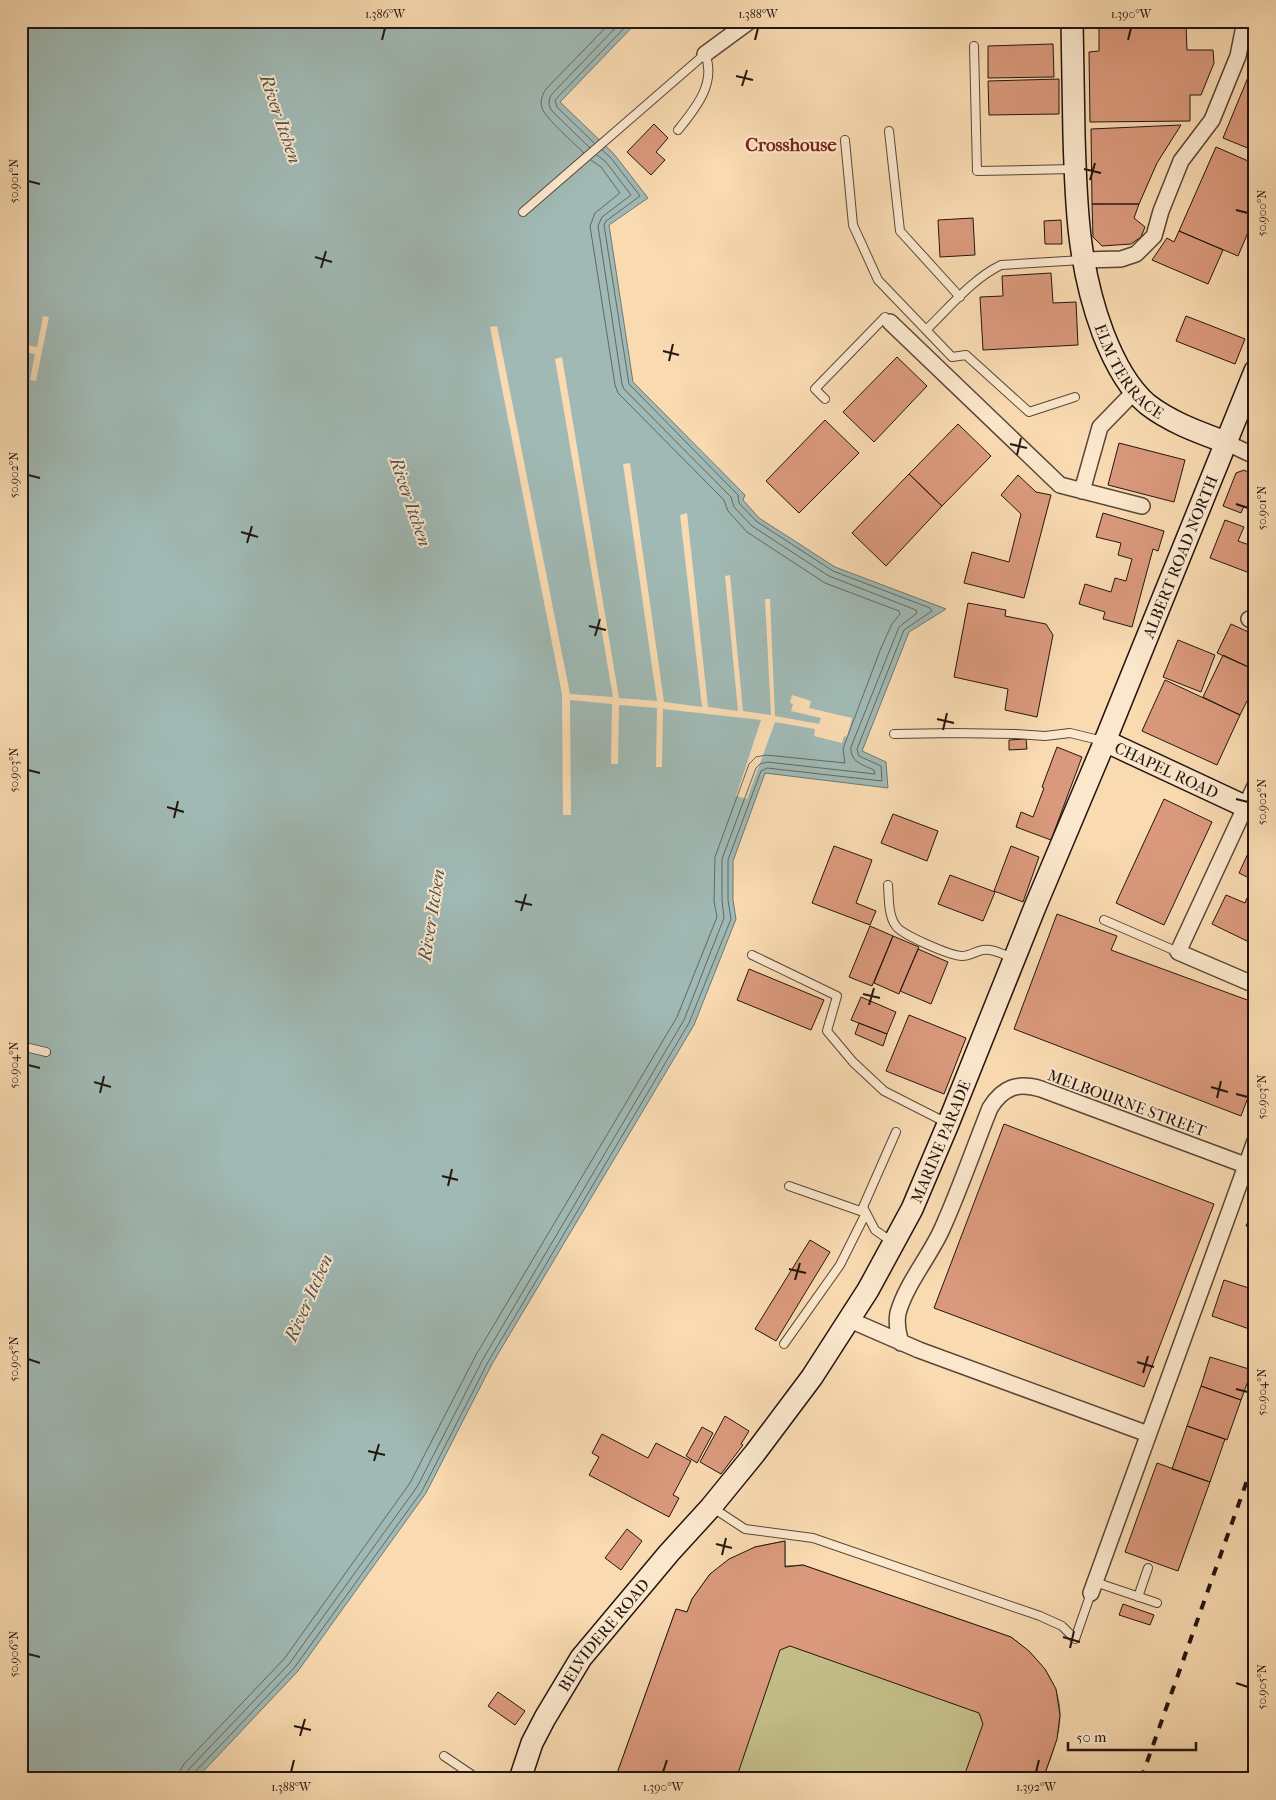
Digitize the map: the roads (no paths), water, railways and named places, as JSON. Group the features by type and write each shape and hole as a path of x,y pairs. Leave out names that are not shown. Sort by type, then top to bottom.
{"main road":[{"name":"ELM TERRACE","path":"1072,21 1077,224 1082,260 1093,304 1109,348 1135,391 1147,403 1177,422 1225,442"},
{"name":"ALBERT ROAD NORTH","path":"1105,742 1255,371"},
{"name":"CHAPEL ROAD","path":"1105,742 1250,809"},
{"name":"MARINE PARADE","path":"711,1507 812,1377 850,1320 912,1209 1105,742"},
{"name":"BELVIDERE ROAD","path":"520,1779 532,1743 582,1658 669,1553 711,1507"}],"street":[{"path":"705,54 750,21"},
{"path":"1082,260 1121,259 1136,254 1154,236 1161,211 1181,161 1212,120 1238,56 1245,21"},
{"path":"890,322 1060,485 1142,506"},
{"path":"1082,491 1100,428 1135,391"},
{"path":"1225,442 1255,456"},
{"path":"1255,786 1250,809 1178,952 1255,985"},
{"name":"MELBOURNE STREET","path":"901,1343 897,1320 899,1311 942,1230 990,1108 996,1098 1004,1091 1027,1085 1041,1089 1245,1165"},
{"path":"1093,1587 1255,1141"},
{"path":"850,1320 901,1343 1148,1434"}],"lane":[{"path":"974,46 977,171 1075,168"},
{"path":"522,212 705,54 708,62 704,93 700,103 678,130"},
{"path":"889,131 900,231 960,297"},
{"path":"845,140 853,225 878,280 952,357 966,355 1029,412 1075,397"},
{"path":"926,330 960,297 1001,265 1082,260"},
{"path":"825,398 815,389 885,318 890,322"},
{"path":"894,734 954,733 1045,736 1070,733 1105,742"},
{"path":"888,885 891,914 896,926 907,934 938,949 960,956 972,955 981,950 989,949 1015,958"},
{"path":"1104,920 1178,952"},
{"path":"752,955 837,996 827,1031 853,1062 884,1091 948,1124"},
{"path":"21,1046 46,1052"},
{"path":"894,1243 875,1230 863,1207 896,1132"},
{"path":"789,1186 866,1213"},
{"path":"784,1344 840,1265 866,1213"},
{"path":"711,1507 746,1529 813,1538 1040,1616 1062,1626 1074,1639 1093,1587 1157,1603"},
{"path":"1138,1597 1148,1568"},
{"path":"444,1756 478,1779"}],"water":[{"name":"River Itchen","path":"21,21 638,21 560,102 614,154 648,198 609,225 633,382 745,495 743,500 759,518 835,567 946,609 909,632 862,751 886,762 888,788 765,773 733,861 733,900 736,919 694,1025 492,1364 426,1493 298,1671 196,1779 21,1779"}],"railway":[{"path":"1141,1779 1255,1458"}],"district":[{"name":"Crosshouse","path":"791,145"}]}
